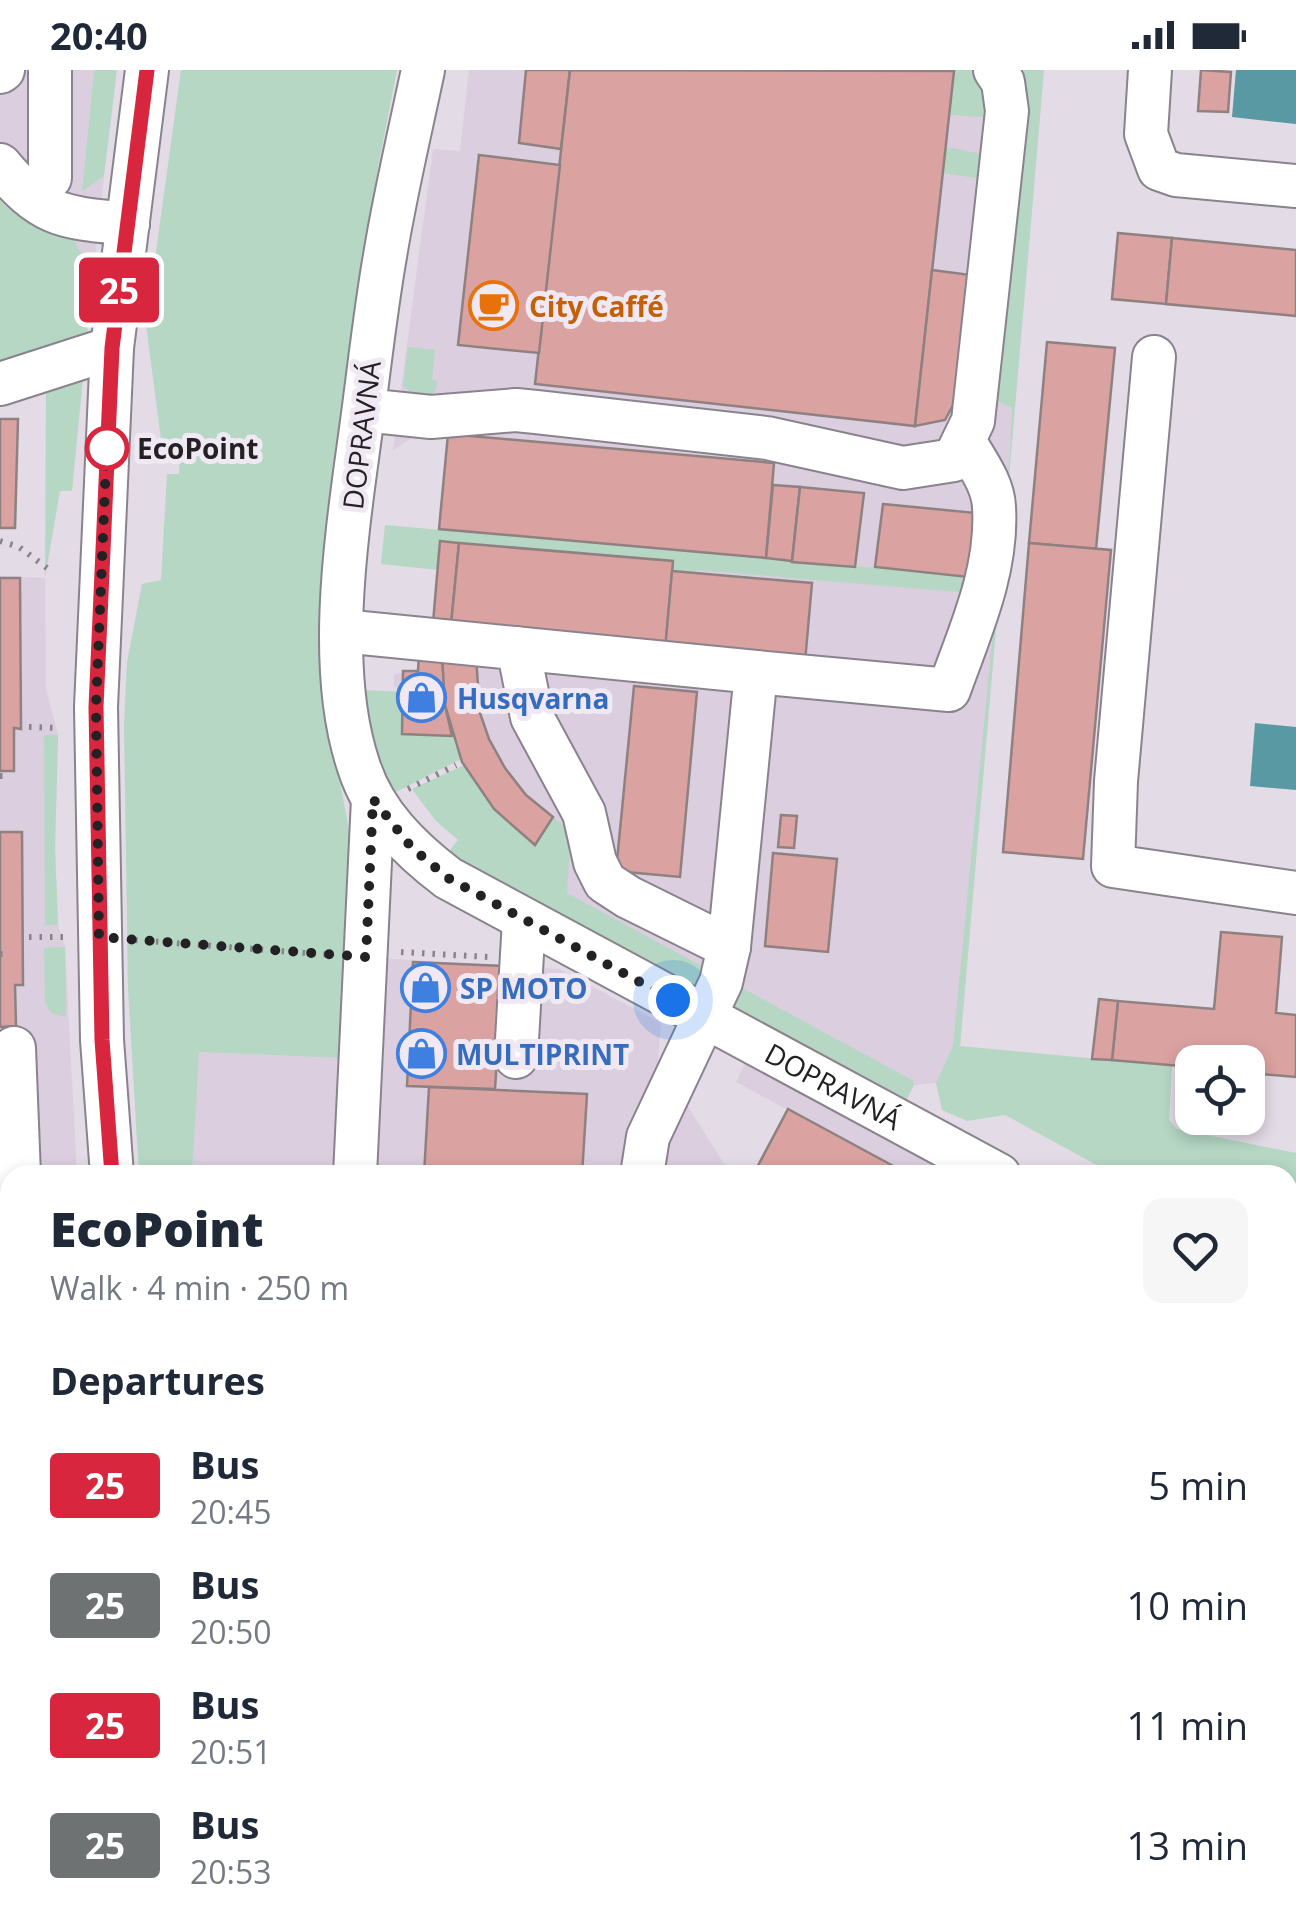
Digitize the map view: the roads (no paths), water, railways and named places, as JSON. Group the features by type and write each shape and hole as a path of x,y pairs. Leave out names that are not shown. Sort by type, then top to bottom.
{"street":[{"path":"50,70 50,178"},
{"path":"111,1165 102,1040 81,937 112,348 147,70"},
{"name":"DOPRAVNÁ","path":"424,70 385,253 350,505 342,702 360,770 375,802 428,863 523,940 703,1016 980,1165"},
{"path":"364,410 432,417 536,412 767,438 903,468 954,460 973,422 1007,112 1003,82 996,70"},
{"path":"1150,70 1146,134 1159,169 1176,176 1296,186"},
{"path":"0,165 36,204 77,218 128,224"},
{"path":"0,384 112,348"},
{"path":"1154,357 1116,781 1113,866 1296,893"},
{"path":"342,631 948,690 986,588 994,506 982,471 965,442"},
{"path":"518,648 532,717 584,813 595,862 605,882 628,898 729,947"},
{"path":"649,1165 703,1016 722,982 729,947 756,672"},
{"name":"DOPRAVNÁ","path":"355,1165 382,962 375,802"},
{"path":"516,1057 523,940"},
{"path":"14,1048 8,1130 17,1165"}],"water":[{"path":"1236,70 1296,70 1296,124 1232,117"},
{"path":"1255,723 1296,727 1296,790 1250,786"}],"place":[{"name":"City Caffé","path":"494,306"},
{"name":"EcoPoint","path":"107,448"},
{"name":"Husqvarna","path":"422,698"},
{"name":"SP MOTO","path":"425,988"},
{"name":"MULTIPRINT","path":"421,1054"}]}
